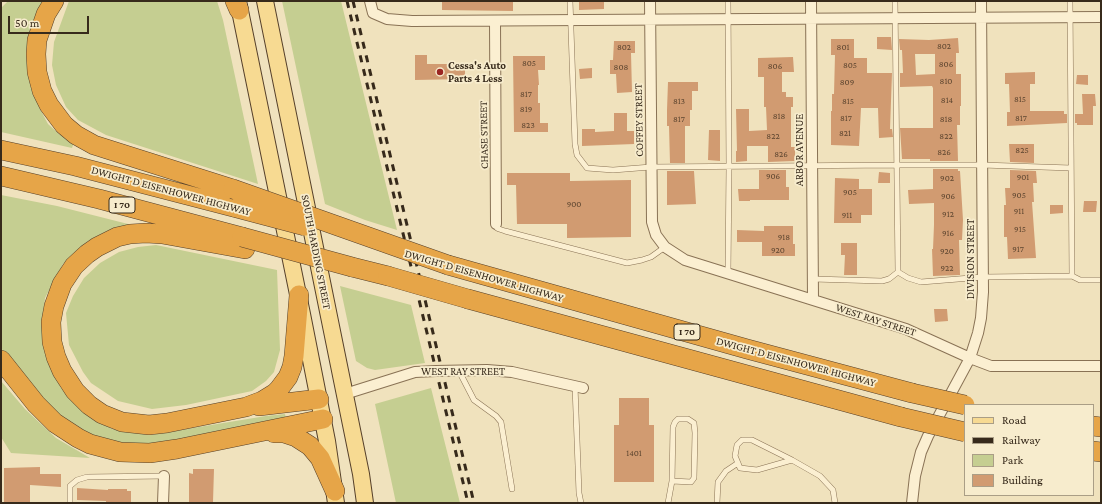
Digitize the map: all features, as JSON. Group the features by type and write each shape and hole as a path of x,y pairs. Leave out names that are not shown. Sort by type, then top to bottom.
{"highway":[{"path":"54,1 46,14 37,40 37,72 42,91 49,105 64,125 85,140 99,147 233,189 455,268"},
{"name":"DWIGHT D EISENHOWER HIGHWAY","path":"1,150 82,168 237,208 740,347 964,406"},
{"name":"I 70","path":"1,176 99,199 244,243 352,267 901,417 964,432"},
{"path":"244,243 156,233 135,233 117,237 87,254 78,261 67,274 56,297 52,313 51,328 59,366 68,381 89,405 102,414 130,424 155,425 246,407 319,399"},
{"path":"246,407 275,393 288,377 294,356 299,295"},
{"path":"1,360 36,404 55,423 78,438 104,448 130,453 150,453 178,449 323,419"},
{"path":"264,432 284,433 306,442 314,449 320,458 336,497"}],"main road":[{"name":"SOUTH HARDING STREET","path":"265,1 361,474 365,503"},
{"path":"237,4 253,71 299,295 323,419 336,497"},
{"name":"WEST RAY STREET","path":"319,399 345,394"},
{"path":"323,419 345,394"}],"street":[{"path":"370,1 373,13 387,19 412,22 1101,17"},
{"name":"COFFEY STREET","path":"650,1 652,222 658,238"},
{"name":"ARBOR AVENUE","path":"811,1 813,299"},
{"name":"DIVISION STREET","path":"912,503 915,476 921,452 970,358 981,322 983,278 981,1"},
{"name":"CHASE STREET","path":"495,21 496,224"},
{"name":"WEST RAY STREET","path":"658,238 665,248 685,260 906,329 986,364 996,366 1101,366"},
{"name":"WEST RAY STREET","path":"345,394 415,372 487,370 512,372 579,387"},
{"path":"163,503 164,476"}],"lane":[{"path":"570,1 575,144 578,155 587,168 613,170 651,167 896,165 982,165 1071,168"},
{"path":"728,1 728,273"},
{"path":"895,1 898,272"},
{"path":"1070,1 1072,276"},
{"path":"496,224 497,228 505,231 627,263 651,257 665,248"},
{"path":"898,272 908,278 921,282 983,278 1072,276 1080,280 1101,280"},
{"path":"813,279 882,281 889,279 898,272"},
{"path":"459,371 474,400 496,416 501,422 512,489"},
{"path":"579,387 579,493 581,503"},
{"path":"668,503 672,481 673,427 678,419 688,419 694,423 694,478 691,482 672,481"},
{"path":"792,460 757,470 740,468 735,456 737,445 742,440 752,440 792,460 820,476 833,490 836,503"},
{"path":"717,503 718,482 726,471 738,463"},
{"path":"70,503 70,486 77,480 87,477 164,476"}],"green space":[{"path":"8,1 44,1 35,93 40,109 48,124 59,134 74,142 72,148 1,132 1,8"},
{"path":"69,1 217,1 223,20 258,184 106,135 78,120 66,107 56,85 52,65 54,42"},
{"path":"282,1 341,1 397,230 365,220 325,204"},
{"path":"1,195 57,206 132,225 88,241 63,264 45,298 42,330 49,362 61,388 88,415 112,429 150,435 266,416 285,414 286,419 141,447 109,442 85,433 51,411 1,348"},
{"path":"156,245 277,270 280,350 274,372 266,381 252,391 186,405 152,409 118,401 91,383 83,372 69,345 66,313 73,296 84,278 100,263 119,252 138,247"},
{"path":"340,286 411,305 425,363 375,370 367,368 356,361"},
{"path":"1,381 25,409 56,438 90,458 11,453 1,437"},
{"path":"431,388 460,503 396,503 375,404"}],"building":[{"path":"442,1 513,1 513,11 442,10"},
{"path":"579,1 604,1 604,9 579,10"},
{"path":"877,37 891,37 892,50 877,49"},
{"path":"958,38 959,53 956,53 956,74 961,74 961,106 960,125 957,125 958,161 902,159 900,128 933,128 933,88 932,86 900,87 900,73 903,73 902,50 900,50 899,39 929,40","holes":["915,54 935,54 935,74 916,75"]},
{"path":"831,39 854,39 854,58 867,58 867,73 892,73 890,129 892,129 893,137 879,138 878,108 861,108 859,146 831,145 831,111 832,94 834,94 835,55 831,55"},
{"path":"614,41 635,41 635,53 631,53 632,92 617,93 616,74 610,74 610,60 613,60"},
{"name":"Cessa's Auto Parts 4 Less","path":"415,55 427,55 427,64 465,64 465,79 415,80"},
{"path":"513,56 545,56 545,70 538,70 538,103 540,103 540,123 548,123 548,132 514,132"},
{"path":"793,57 794,72 782,72 782,92 786,92 786,97 793,97 793,107 791,107 791,147 795,147 795,161 768,162 768,146 747,146 747,161 736,162 736,109 749,109 749,131 767,130 766,107 764,107 764,77 758,77 758,58"},
{"path":"592,68 592,78 580,79 579,69"},
{"path":"1035,72 1035,84 1030,84 1030,111 1064,111 1064,114 1067,114 1067,123 1007,126 1007,112 1010,112 1009,84 1005,84 1005,73"},
{"path":"1077,75 1088,75 1088,85 1076,84"},
{"path":"668,82 698,82 698,91 692,91 690,126 685,126 685,163 670,163 669,126 667,126"},
{"path":"1082,94 1095,94 1096,106 1093,106 1093,125 1077,125 1077,123 1075,123 1075,114 1083,114"},
{"path":"614,113 627,113 627,131 634,131 634,144 582,146 582,129 595,129 595,132 614,131"},
{"path":"709,130 720,130 720,161 708,160"},
{"path":"1009,144 1034,144 1034,163 1010,162"},
{"path":"933,169 958,169 958,171 960,171 963,220 962,240 959,240 960,275 933,276 932,249 934,203 909,204 908,190 933,189"},
{"path":"759,170 786,170 786,187 789,187 789,200 739,201 738,189 759,189"},
{"path":"1010,170 1036,171 1037,183 1033,183 1034,202 1032,202 1036,258 1008,259 1007,237 1004,237 1004,205 1006,205 1005,188 1010,188"},
{"path":"667,171 694,171 696,204 667,205"},
{"path":"879,172 890,173 890,183 878,183"},
{"path":"507,173 570,173 570,181 631,180 631,237 567,238 567,224 517,224 516,185 507,185"},
{"path":"835,178 859,179 859,189 872,189 872,215 861,215 861,223 834,223"},
{"path":"1084,201 1097,201 1096,212 1083,212"},
{"path":"1050,205 1063,205 1063,213 1050,214"},
{"path":"764,226 793,226 795,256 762,256 762,242 737,242 737,230 764,231"},
{"path":"841,243 857,243 857,275 844,275 845,255 841,255"},
{"path":"934,309 947,309 948,321 935,322"},
{"path":"619,398 649,398 649,425 654,425 654,482 614,482 614,425 619,425"},
{"path":"40,467 40,474 61,474 61,487 30,485 30,503 4,503 4,468"},
{"path":"193,469 214,469 213,502 189,502 189,473 193,474"},
{"path":"77,488 108,490 127,489 127,491 131,491 131,503 106,503 106,501 77,500"}],"railway":[{"path":"347,1 468,503"},
{"path":"353,1 474,503"}],"place":[{"name":"Cessa's Auto Parts 4 Less","path":"440,72"}]}
